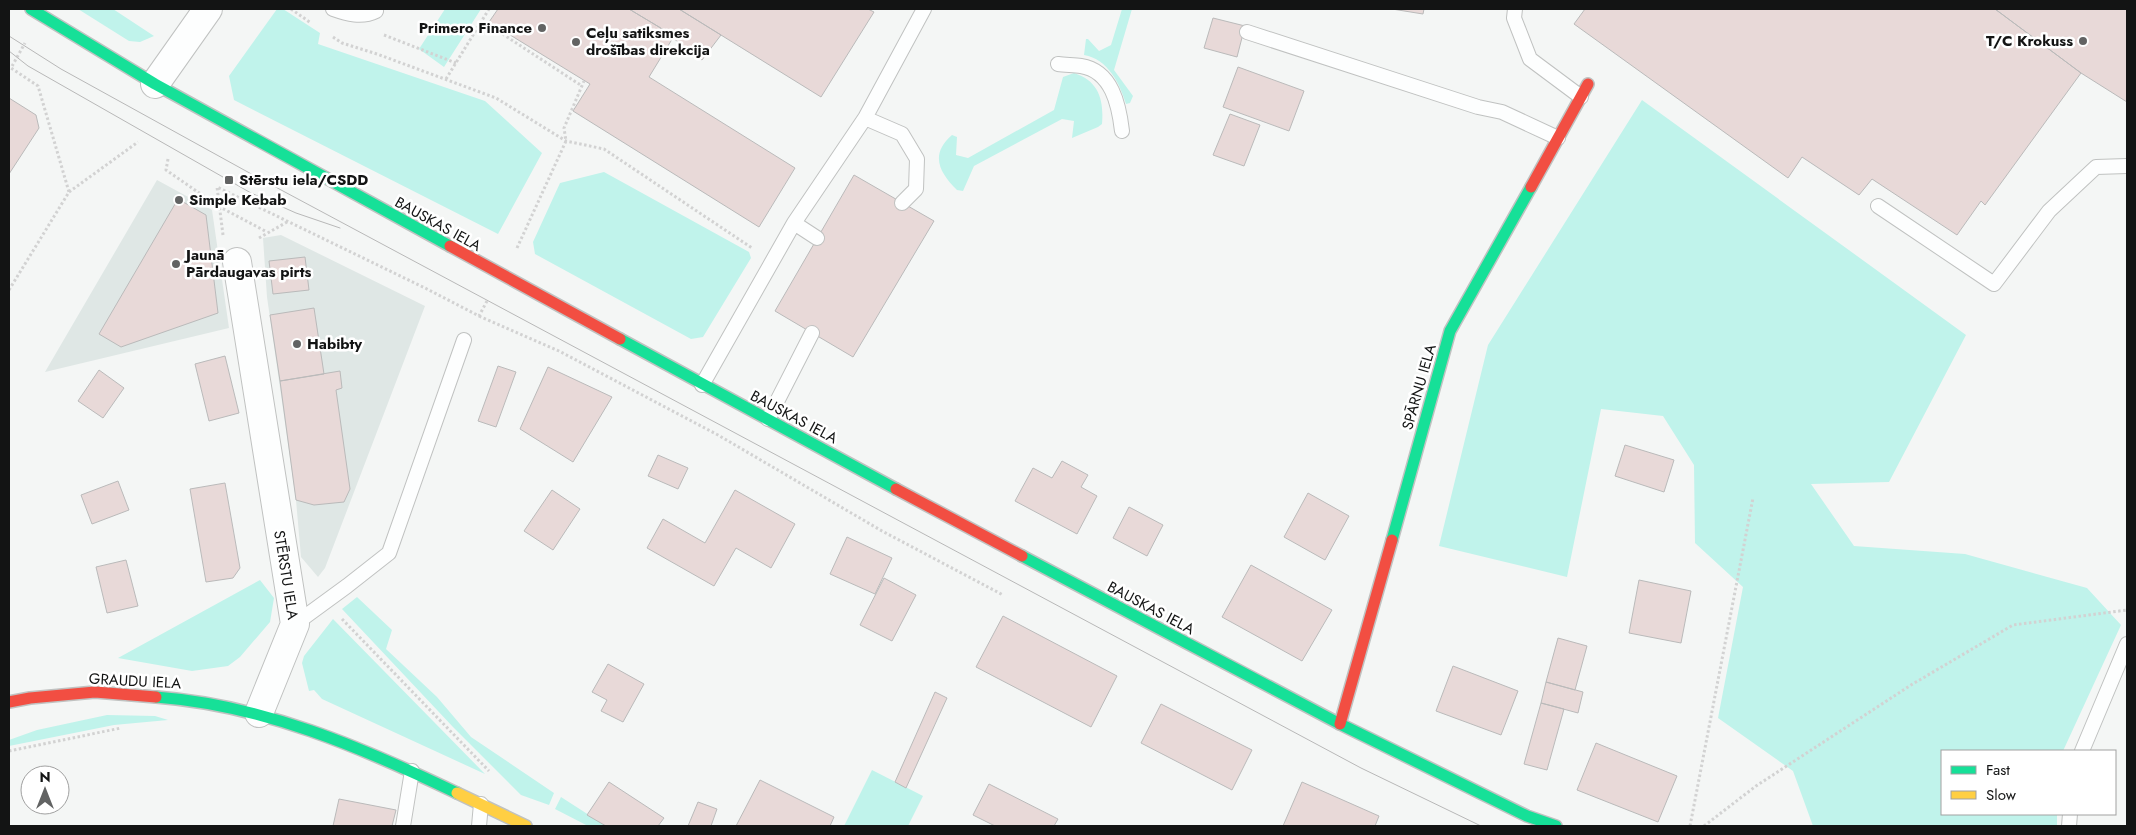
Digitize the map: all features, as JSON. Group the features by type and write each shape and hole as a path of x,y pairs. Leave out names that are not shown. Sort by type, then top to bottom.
{"street":[{"name":"BAUSKAS IELA","path":"31,9 155,84 702,385 1171,636 1340,724 1528,816 1556,826"},
{"path":"155,84 208,9"},
{"name":"SPĀRNU IELA","path":"1340,724 1450,331 1588,84"},
{"name":"STĒRSTU IELA","path":"237,262 295,624 259,714"},
{"name":"GRAUDU IELA","path":"9,702 30,698 95,692 187,699 259,714"},
{"path":"259,714 342,742 412,771 526,826"}],"lane":[{"path":"334,9 349,15 370,14 376,11"},
{"path":"702,385 794,223 865,118 924,9"},
{"path":"1515,9 1514,18 1530,59 1581,97"},
{"path":"1247,32 1478,107 1502,112 1558,138"},
{"path":"1058,64 1083,66 1107,80 1119,105 1122,131"},
{"path":"865,118 902,134 917,159 916,188 902,203"},
{"path":"1878,206 1994,284 2049,211 2096,167 2127,166"},
{"path":"794,223 817,238"},
{"path":"768,419 812,333"},
{"path":"295,624 389,552 464,340"},
{"path":"2082,750 2127,644"},
{"path":"403,826 412,771"},
{"path":"479,826 481,804"}],"path":[{"path":"446,79 489,9"},
{"path":"480,23 504,35 582,86"},
{"path":"28,39 11,68 38,86 69,192"},
{"path":"409,45 456,63"},
{"path":"377,54 496,98 566,141 604,149 760,252"},
{"path":"501,276 518,246 566,141 564,128 584,81"},
{"path":"9,290 69,192 138,142"},
{"path":"168,159 166,170 218,206 268,232 287,222"},
{"path":"237,262 225,248 217,187 427,289 478,316 559,351 710,431 882,531 1003,595"},
{"path":"478,316 487,301"},
{"path":"1690,826 1753,498"},
{"path":"326,602 491,773"},
{"path":"1704,826 1756,786 1911,685 2013,625 2127,610"},
{"path":"9,751 128,727"}],"shaded area":[{"path":"78,9 113,9 154,36 140,42 129,41"},
{"path":"277,9 283,9 320,33 318,44 485,101 542,153 498,234 234,100 229,76"},
{"path":"445,9 481,9 444,67 419,49"},
{"path":"1122,9 1132,9 1114,70 1133,96 1130,103 1126,104 1120,88 1106,67 1092,57 1084,55 1086,39 1099,51 1111,45"},
{"path":"1074,73 1089,81 1098,92 1102,107 1102,124 1072,138 1074,121 1062,119 974,166 963,191 957,190 942,170 939,157 945,142 952,135 957,137 956,155 968,158 1054,110 1063,77"},
{"path":"1642,100 1966,335 1889,482 1811,484 1854,546 1965,554 2087,588 2121,625 2063,750 1941,750 1941,815 2057,815 2057,825 1813,826 1793,771 1718,718 1743,587 1695,543 1694,465 1663,416 1601,409 1567,577 1439,546 1488,345"},
{"path":"604,172 749,252 751,258 703,337 691,339 535,254 533,242 560,183"},
{"path":"157,180 212,210 229,328 45,372"},
{"path":"281,235 425,306 325,568 318,577 301,557 296,500 267,297 263,238"},
{"path":"260,580 274,598 270,622 240,657 228,666 192,671 118,658"},
{"path":"357,597 392,630 386,649 437,697 471,737 554,793 549,805 521,795 453,727 342,609"},
{"path":"333,619 485,774 322,699 314,690 309,691 302,663 304,656"},
{"path":"107,715 155,716 168,720 114,725 9,746 9,740 37,730"},
{"path":"872,770 923,796 908,826 844,826"},
{"path":"561,797 606,826 588,826 555,809"}],"building":[{"path":"498,9 629,9 674,36 649,77 795,168 759,227 573,111 590,84 489,22"},
{"path":"629,9 679,9 721,35 702,60 673,38 674,36"},
{"path":"679,9 868,9 874,12 821,97"},
{"path":"1392,9 1424,9 1423,14"},
{"path":"1585,9 1995,9 2081,73 1985,205 1981,201 1957,235 1872,179 1859,195 1802,157 1788,178 1574,24"},
{"name":"T/C Krokuss","path":"1995,9 2127,9 2127,102 2081,73"},
{"path":"1213,18 1245,26 1237,57 1204,48"},
{"path":"1238,67 1304,91 1289,131 1223,107"},
{"path":"9,98 36,115 39,128 9,174"},
{"path":"1230,114 1260,125 1244,166 1213,155"},
{"path":"854,175 934,221 853,357 775,311"},
{"name":"Jaunā Pārdaugavas pirts","path":"178,199 206,215 218,313 121,347 99,334"},
{"path":"305,257 309,290 273,294 269,261"},
{"name":"Habibty","path":"314,308 324,374 280,381 270,315"},
{"path":"225,356 239,413 209,421 195,364"},
{"path":"498,366 516,372 496,427 478,421"},
{"path":"548,367 612,397 573,462 520,429"},
{"path":"99,370 124,388 103,418 78,401"},
{"path":"340,371 342,388 336,390 350,489 344,502 314,505 296,500 280,381"},
{"path":"1625,445 1674,460 1664,492 1615,476"},
{"path":"658,455 688,468 678,489 648,476"},
{"path":"1062,461 1088,475 1081,487 1097,496 1077,534 1015,501 1033,468 1052,478"},
{"path":"118,481 129,510 92,524 81,495"},
{"path":"225,483 240,568 233,578 206,582 190,489"},
{"path":"552,490 580,509 553,550 524,531"},
{"path":"735,490 795,524 771,568 736,548 714,586 647,548 663,519 705,543"},
{"path":"1308,493 1349,516 1325,560 1284,537"},
{"path":"1129,507 1163,525 1147,556 1113,538"},
{"path":"847,537 892,558 875,594 830,574"},
{"path":"126,560 138,606 107,613 96,567"},
{"path":"1251,565 1332,610 1302,661 1222,617"},
{"path":"884,578 916,595 892,641 860,625"},
{"path":"1639,580 1691,591 1681,643 1629,633"},
{"path":"1003,616 1117,676 1091,727 976,667"},
{"path":"1558,638 1587,646 1575,690 1546,682"},
{"path":"608,664 644,684 623,722 601,711 607,700 592,692"},
{"path":"1453,666 1518,691 1501,735 1436,711"},
{"path":"1546,682 1583,692 1578,713 1541,703"},
{"path":"935,692 947,698 906,788 895,782"},
{"path":"1541,703 1564,709 1547,770 1524,764"},
{"path":"1161,704 1252,750 1232,790 1141,743"},
{"path":"1596,743 1677,776 1658,822 1577,790"},
{"path":"760,780 834,817 830,826 736,826"},
{"path":"609,782 664,818 658,826 606,826 587,815"},
{"path":"1302,782 1379,816 1375,826 1283,826"},
{"path":"989,784 1058,819 1054,826 995,826 973,815"},
{"path":"339,799 396,810 392,826 333,826"},
{"path":"698,802 717,809 711,826 688,826"}],"tram line":[{"path":"9,36 61,69 255,176 1361,768 1481,826"},
{"path":"9,51 28,66 251,193 296,213 340,228"}],"traffic: fast":[{"path":"31,9 155,84 450,246"},
{"path":"1392,540 1450,331 1531,187"},
{"path":"620,339 896,489"},
{"path":"1022,556 1340,724 1527,816 1556,826"},
{"path":"156,697 235,709 311,731 385,760 457,793"}],"traffic: slow":[{"path":"457,793 526,826"}],"traffic: jam":[{"path":"1531,187 1588,84"},
{"path":"450,246 620,339"},
{"path":"896,489 1022,556"},
{"path":"1340,724 1392,540"},
{"path":"9,702 30,698 95,692 156,697"}],"place":[{"name":"Primero Finance","path":"542,28"},
{"name":"T/C Krokuss","path":"2083,41"},
{"name":"Ceļu satiksmes drošības direkcija","path":"576,42"},
{"name":"Stērstu iela/CSDD","path":"229,180"},
{"name":"Simple Kebab","path":"179,200"},
{"name":"Jaunā Pārdaugavas pirts","path":"176,264"},
{"name":"Habibty","path":"297,344"}]}
